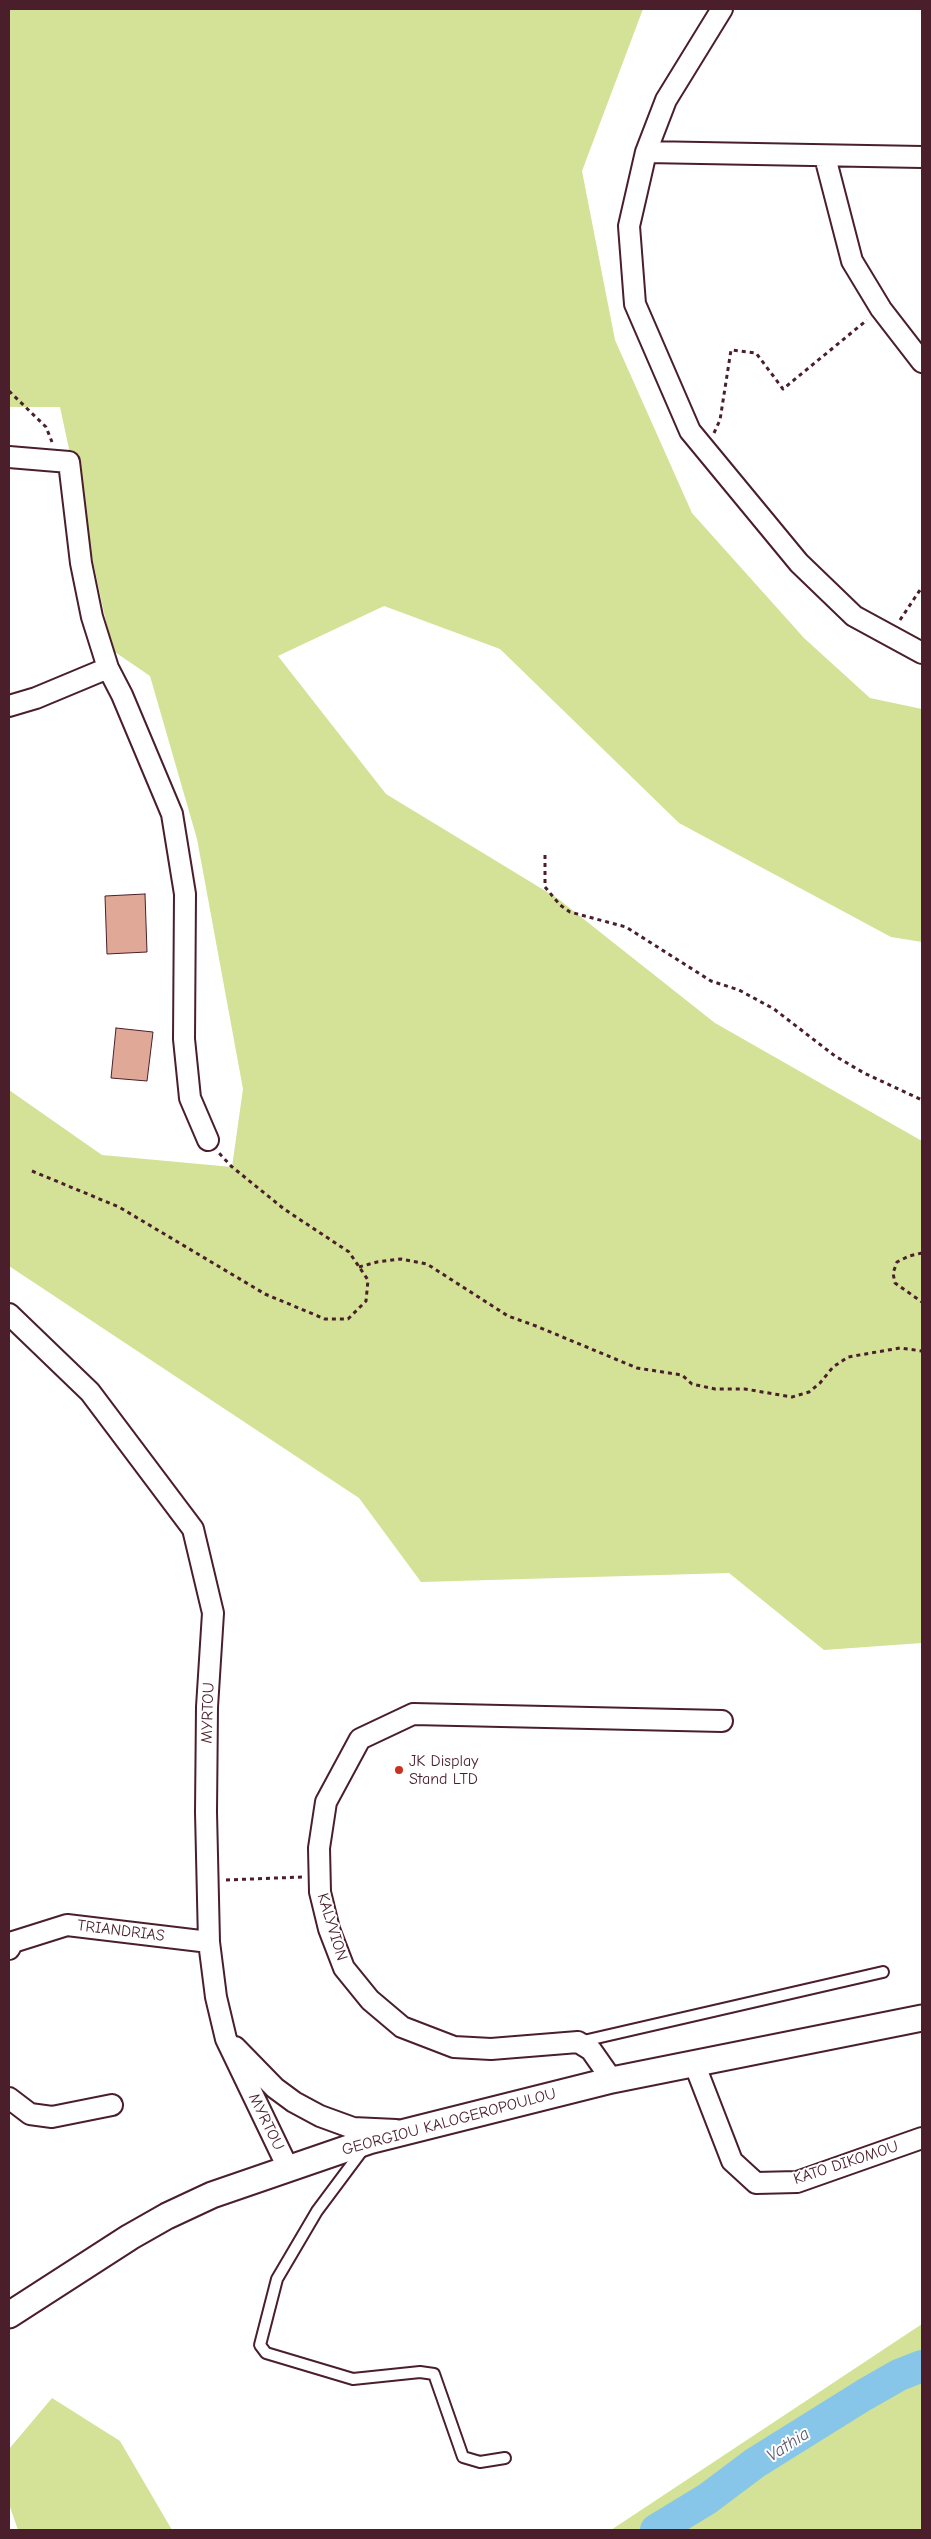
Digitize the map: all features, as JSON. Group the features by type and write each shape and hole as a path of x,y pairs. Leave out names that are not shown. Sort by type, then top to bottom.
{"street":[{"path":"722,9 666,100 646,152 629,226 635,304 690,431 799,563 854,616 922,653"},
{"path":"646,152 922,157"},
{"path":"825,156 852,261 881,309 922,362"},
{"path":"9,457 69,462 82,563 92,617 108,668 122,695 172,814 184,894 184,1039 190,1098 208,1140"},
{"path":"9,706 36,698 108,668"},
{"name":"MYRTOU","path":"9,1314 90,1392 194,1529 214,1613 207,1707 209,1942 216,1997 226,2039 288,2168"},
{"name":"KALYVION","path":"578,2042 492,2049 454,2048 402,2027 370,2000 344,1968 329,1929 320,1892 318,1848 326,1802 360,1739 413,1714 722,1721"},
{"name":"TRIANDRIAS","path":"9,1950 13,1942 67,1925 209,1942"},
{"name":"GEORGIOU KALOGEROPOULOU","path":"9,2315 130,2237 167,2216 212,2195 370,2141 407,2130 612,2080 922,2018"},
{"path":"226,2039 275,2088 294,2102 320,2116 353,2128 407,2130"},
{"path":"578,2042 590,2050 612,2080"},
{"name":"KATO DIKOMOU","path":"694,2063 732,2161 756,2183 797,2182 922,2138"},
{"path":"9,2098 30,2114 52,2118 112,2105"}],"lane":[{"path":"578,2042 883,1972"},
{"path":"370,2141 317,2212 276,2279 260,2345 266,2353 353,2379 420,2372 434,2374 463,2457 480,2462 505,2458"}],"path":[{"path":"707,451 720,420 731,350 756,353 783,389 881,309"},
{"path":"9,391 46,427 60,461"},
{"path":"890,636 922,587"},
{"path":"545,855 545,887 560,905 570,912 626,927 711,981 739,990 774,1009 834,1056 864,1073 922,1100"},
{"path":"32,1171 119,1207 265,1294 325,1319 348,1319 366,1301 368,1280 349,1252 284,1208 231,1166 208,1140"},
{"path":"922,1253 909,1256 897,1262 893,1272 895,1283 922,1302"},
{"path":"359,1267 401,1259 427,1264 508,1316 636,1368 682,1375 692,1384 715,1389 745,1389 792,1397 809,1392 820,1383 833,1367 848,1357 900,1348 922,1351"},
{"path":"231,1880 320,1876"}],"green space":[{"path":"9,9 643,9 582,171 615,340 692,513 804,638 870,698 922,709 922,942 891,937 679,823 500,649 384,606 278,656 386,794 557,898 715,1023 922,1141 922,1643 824,1650 729,1573 421,1582 359,1498 9,1266 9,1090 102,1155 232,1167 243,1089 197,839 150,676 112,650 60,407 9,407"},
{"path":"922,2324 922,2530 611,2530"},
{"path":"52,2398 120,2441 172,2530 18,2530 9,2504 9,2449"}],"building":[{"path":"145,894 147,952 107,954 105,896"},
{"path":"116,1028 153,1032 147,1081 111,1078"}],"waterway":[{"name":"Vathia","path":"656,2530 707,2499 755,2463 864,2395 899,2375 922,2366"}],"place":[{"name":"JK Display Stand LTD","path":"399,1770"}]}
